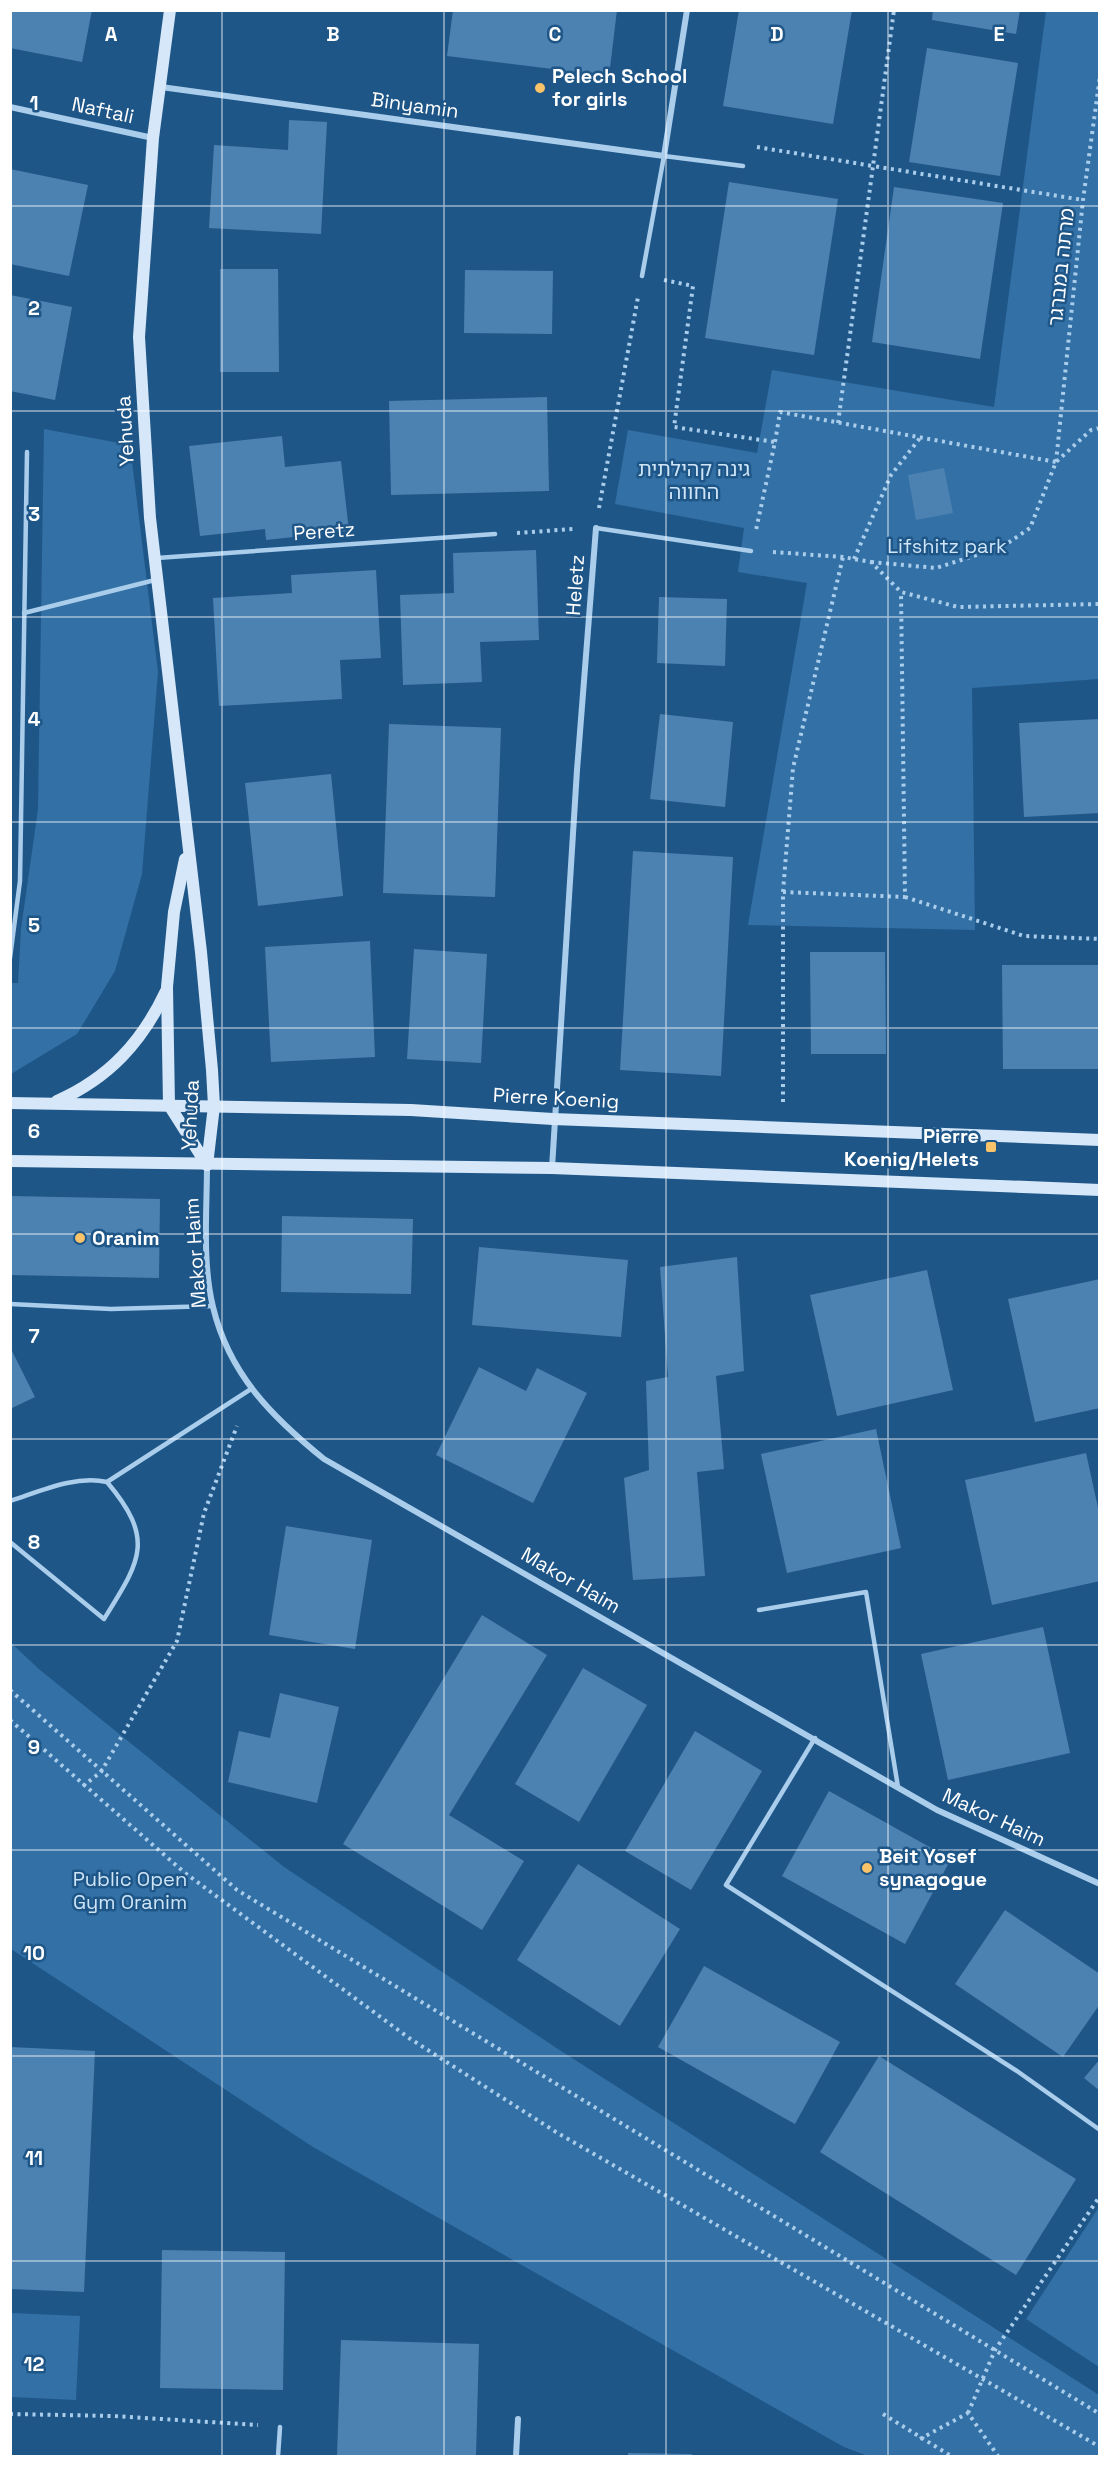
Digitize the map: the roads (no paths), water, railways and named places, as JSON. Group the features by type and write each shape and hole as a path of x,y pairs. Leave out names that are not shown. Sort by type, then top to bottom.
{"street":[{"name":"Yehuda","path":"170,10 153,138 139,337 150,518 187,849 201,952 214,1106 207,1165"},
{"path":"664,156 687,10"},
{"name":"Binyamin","path":"161,87 664,156"},
{"name":"Naftali","path":"10,107 153,138"},
{"name":"Heletz","path":"552,1168 553,1119 596,528"},
{"name":"Yehuda","path":"187,849 174,912 167,987 169,1105 207,1165"},
{"path":"53,1103 94,1082 122,1058 141,1036 167,987"},
{"name":"Pierre Koenig","path":"10,1103 411,1110 553,1119 1100,1140"},
{"path":"10,1161 552,1168 1100,1190"},
{"name":"Makor Haim","path":"207,1165 208,1254 213,1306 230,1353 251,1389 283,1426 324,1459 815,1738 937,1810 1100,1884"},
{"path":"516,2457 518,2419"}],"lane":[{"path":"642,276 664,156 743,166"},
{"path":"10,958 20,880 27,452"},
{"path":"596,528 751,551"},
{"name":"Peretz","path":"155,558 495,534"},
{"path":"24,613 157,579"},
{"path":"10,1304 111,1309 213,1306"},
{"path":"107,1482 251,1389"},
{"path":"10,1501 71,1482 92,1479 107,1482 132,1516 138,1534 138,1551 132,1571 104,1619 10,1542"},
{"path":"759,1610 866,1592 898,1787"},
{"path":"815,1738 726,1885 1007,2065 1100,2130"},
{"path":"278,2457 280,2427"}],"place":[{"name":"Pelech School for girls","path":"540,88"},
{"name":"Pierre Koenig/Helets","path":"991,1147"},
{"name":"Oranim","path":"80,1238"},
{"name":"Beit Yosef synagogue","path":"867,1868"}],"park label":[{"name":"גינה קהילתית החווה","path":"694,480"},
{"name":"Lifshitz park","path":"947,546"},
{"name":"Public Open Gym Oranim","path":"130,1890"}]}
